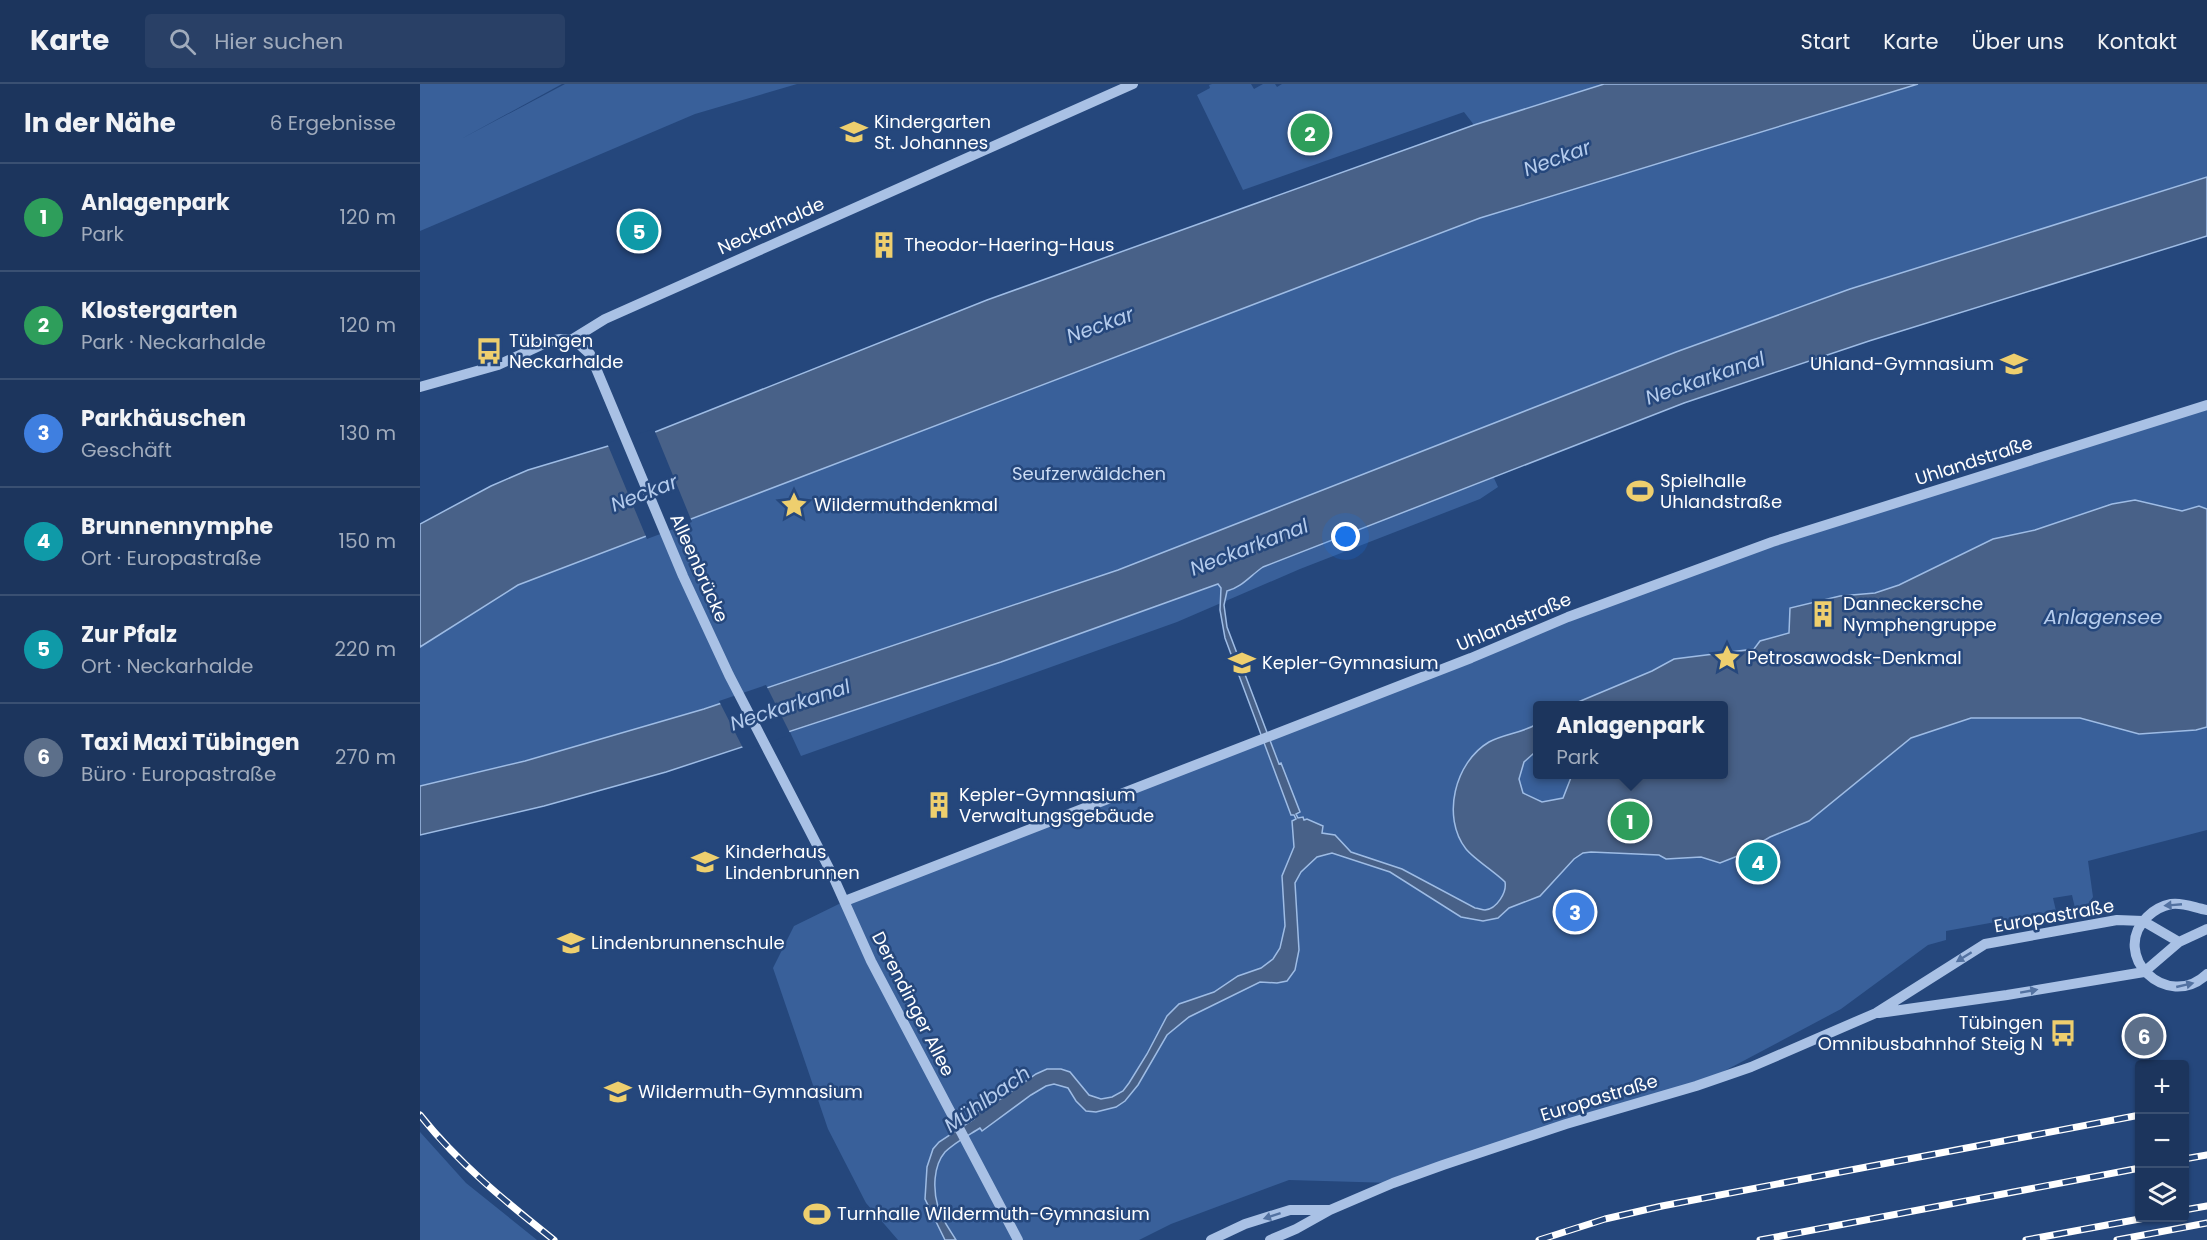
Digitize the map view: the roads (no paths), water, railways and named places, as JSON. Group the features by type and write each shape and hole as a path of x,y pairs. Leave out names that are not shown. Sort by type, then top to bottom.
{"street":[{"name":"Neckarhalde","path":"420,387 498,365 550,341 571,340 605,319 1133,84"},
{"name":"Alleenbrücke","path":"571,340 590,354 683,576 780,777"},
{"name":"Uhlandstraße","path":"845,901 1460,662 1568,616 1772,542 2207,405"},
{"name":"Derendinger Allee","path":"780,777 845,901 872,962 1018,1240"},
{"path":"2207,910 2172,904 2153,911 2143,921 2137,932 2135,944 2136,954 2144,972 2161,984 2176,987 2189,986 2207,974"},
{"name":"Europastraße","path":"1270,1240 1330,1210 1443,1165 1751,1067 1876,1013 1986,944 2117,920 2143,921 2179,942"},
{"path":"2144,972 2179,942 2207,929"},
{"name":"Europastraße","path":"1876,1013 2007,995 2144,972"},
{"name":"Europastraße","path":"1211,1240 1245,1224 1290,1210 1330,1210"}],"water":[{"name":"Neckar","path":"1604,84 1918,84 1480,218 518,585 420,647 420,524 491,486 528,470 655,432 987,300 1474,125"},
{"path":"2207,177 2207,236 1869,341 1684,403 1263,567 1241,584 1227,591 1224,605 1227,627 1279,764 1281,763 1300,812 1296,814 1298,818 1303,817 1304,820 1307,819 1323,826 1322,833 1335,835 1351,852 1402,869 1475,908 1489,909 1500,899 1505,882 1466,849 1458,836 1453,806 1460,776 1477,751 1489,742 1533,726 1533,754 1524,762 1519,779 1523,793 1542,802 1563,798 1570,779 1728,779 1728,701 1581,701 1652,671 1674,659 1754,649 1760,641 1789,633 1790,608 1840,596 1875,593 1899,585 1993,539 2035,530 2112,504 2135,500 2182,511 2199,506 2207,509 2207,727 2196,730 2139,734 2080,718 1971,718 1911,738 1809,821 1770,837 1740,855 1720,863 1701,857 1666,859 1659,855 1583,853 1574,859 1540,896 1509,908 1498,918 1483,921 1461,917 1390,872 1332,853 1317,857 1301,872 1295,883 1299,950 1295,970 1287,981 1260,982 1189,1017 1167,1035 1138,1085 1125,1101 1116,1107 1096,1112 1086,1111 1068,1088 1054,1084 1046,1086 982,1131 980,1128 945,1152 936,1171 935,1193 941,1215 956,1240 945,1240 925,1199 927,1167 933,1149 939,1142 974,1119 972,1114 1047,1069 1061,1069 1070,1072 1089,1095 1101,1099 1112,1097 1123,1091 1147,1054 1167,1016 1179,1004 1214,992 1238,976 1261,968 1273,959 1280,948 1285,926 1282,876 1294,847 1292,821 1296,819 1294,815 1291,815 1225,638 1220,610 1221,588 1218,584 1001,662 666,772 544,806 420,835 420,786 525,761 704,709 1118,570 1676,352 1850,289"}],"railway":[{"path":"420,1115 466,1166 554,1240"},
{"path":"1539,1240 1605,1219 1662,1206 2135,1116"},
{"path":"2189,1158 2207,1155"},
{"path":"1760,1240 2135,1169"},
{"path":"2189,1209 2207,1206"},
{"path":"2026,1240 2135,1220"},
{"path":"2117,1240 2207,1223"}],"place":[{"name":"Kindergarten St. Johannes","path":"854,132"},
{"name":"Klostergarten","path":"1310,133"},
{"name":"Zur Pfalz","path":"639,231"},
{"name":"Theodor-Haering-Haus","path":"884,245"},
{"name":"Tübingen Neckarhalde","path":"489,351"},
{"name":"Uhland-Gymnasium","path":"2014,364"},
{"name":"Spielhalle Uhlandstraße","path":"1640,491"},
{"name":"Wildermuthdenkmal","path":"794,505"},
{"name":"Danneckersche Nymphengruppe","path":"1823,614"},
{"name":"Petrosawodsk-Denkmal","path":"1727,658"},
{"name":"Kepler-Gymnasium","path":"1242,663"},
{"name":"Kepler-Gymnasium Verwaltungsgebäude","path":"939,805"},
{"name":"Anlagenpark","path":"1630,821"},
{"name":"Kinderhaus Lindenbrunnen","path":"705,862"},
{"name":"Brunnennymphe","path":"1758,862"},
{"name":"Parkhäuschen","path":"1575,912"},
{"name":"Lindenbrunnenschule","path":"571,943"},
{"name":"Tübingen Omnibusbahnhof Steig N","path":"2063,1033"},
{"name":"Taxi Maxi Tübingen","path":"2144,1036"},
{"name":"Wildermuth-Gymnasium","path":"618,1092"},
{"name":"Turnhalle Wildermuth-Gymnasium","path":"817,1214"}],"water label":[{"name":"Neckarkanal","path":"1705,378"},
{"name":"Neckarkanal","path":"1249,547"},
{"name":"Anlagensee","path":"2103,617"},
{"name":"Neckarkanal","path":"790,705"},
{"name":"Mühlbach","path":"987,1099"}],"park label":[{"name":"Seufzerwäldchen","path":"1089,474"}]}
